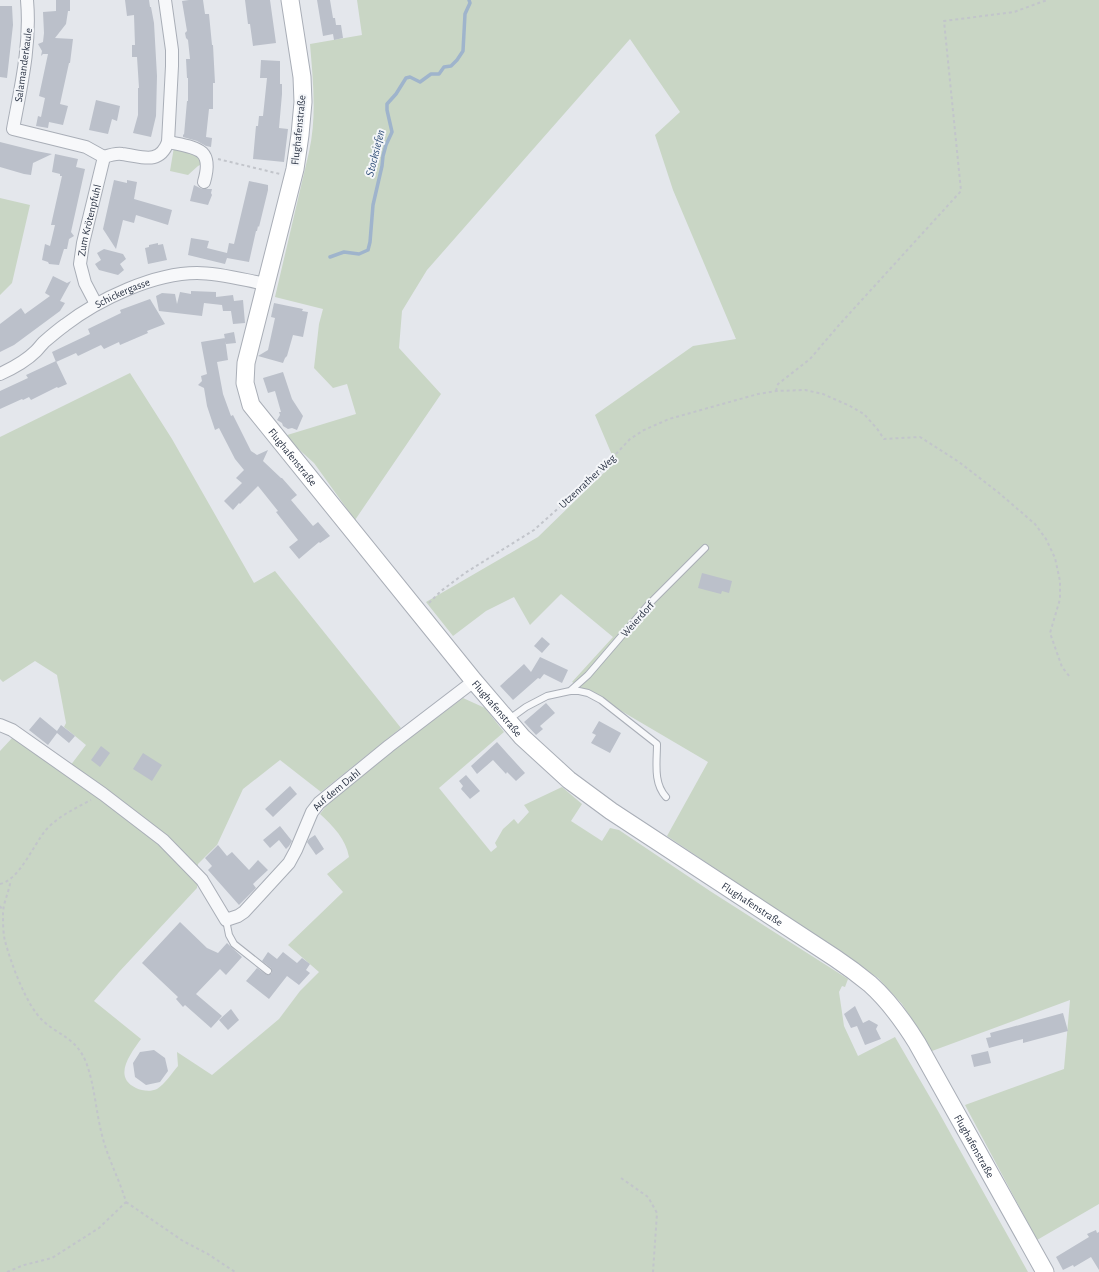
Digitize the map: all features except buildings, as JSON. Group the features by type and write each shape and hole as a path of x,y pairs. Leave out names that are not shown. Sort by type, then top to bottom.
{"main road":[{"name":"Flughafenstraße","path":"290,0 300,60 303,102 300,135 293,176 245,370 245,382 251,405 474,681 507,721 537,752 569,780 595,799 835,958 861,977 878,992 900,1017 917,1043 1044,1272"}],"street":[{"name":"Salamanderkaule","path":"27,0 29,18 28,41 22,86 13,129 86,147 104,157"},
{"path":"104,157 121,153 143,158 153,158 163,151 168,142 172,50 165,0"},
{"path":"168,142 194,148 204,153 208,170 204,182"},
{"name":"Zum Krötenpfuhl","path":"96,304 82,274 80,259 104,157"},
{"name":"Schickergasse","path":"0,374 36,351 42,343 96,304 139,285 177,274 199,273 266,284"},
{"name":"Auf dem Dahl","path":"226,920 238,916 244,912 289,863 312,812 319,802 474,681"},
{"path":"0,725 12,730 103,794 163,840 202,880 226,920"}],"lane":[{"name":"Weierdorf","path":"570,691 588,675 649,604 705,548"},
{"name":"Weierdorf","path":"507,721 536,701 547,696 570,691 588,693 601,700 656,744 656,772 658,785 661,792 666,797"},
{"path":"226,920 229,935 234,944 268,971"}],"path":[{"path":"776,391 778,384 810,358 961,191 944,21 1014,12 1047,0"},
{"path":"206,157 293,176"},
{"name":"Utzenrather Weg","path":"420,614 441,591 465,573 534,530 600,471 630,438 669,419 700,409 758,394 776,391 805,390 823,394 864,414 884,439 920,437 959,462 999,493 1035,524 1046,539 1055,558 1060,581 1060,599 1050,633 1062,667 1070,677"},
{"path":"103,794 70,811 45,831 10,880 3,912 5,940 28,1000 42,1020 72,1041 86,1062 107,1154 121,1186 126,1202 183,1241 208,1254 235,1272"},
{"path":"0,884 10,880"},
{"path":"0,906 3,912"},
{"path":"621,1178 648,1197 657,1213 653,1272"},
{"path":"6,1272 24,1265 52,1258 99,1228 126,1202"}],"green space":[{"path":"357,0 1099,0 1099,1204 1037,1240 965,1105 1064,1069 1070,1000 932,1051 902,1004 878,978 667,836 708,762 572,682 613,637 561,594 530,625 514,597 486,611 453,636 426,602 538,537 615,462 595,415 693,346 736,339 673,190 655,135 680,112 630,39 427,270 402,311 399,348 441,394 355,520 314,463 284,436 356,414 347,384 333,388 314,368 319,324 323,309 275,297 309,152 313,125 314,98 310,44 362,35"},
{"path":"174,147 197,152 202,164 188,175 170,171"},
{"path":"0,198 30,205 12,283 0,295"},
{"path":"130,373 172,439 254,583 275,571 401,728 321,792 280,760 243,789 217,845 198,864 197,888 94,1001 141,1039 129,1058 124,1071 125,1078 129,1083 136,1088 144,1090 152,1091 157,1089 166,1081 178,1066 177,1052 212,1075 279,1019 300,991 319,972 288,945 343,892 327,874 349,857 347,850 338,833 320,814 329,802 389,753 463,698 485,708 504,732 439,788 491,852 497,847 495,843 503,829 514,819 518,824 529,812 524,805 562,787 582,804 571,821 602,841 610,828 619,830 710,891 848,979 845,987 842,986 839,992 844,1026 858,1056 895,1037 1028,1272 0,1272 0,751 13,737 67,770 86,745 64,727 66,723 57,675 35,661 3,682 0,679 0,437"}],"waterway":[{"name":"Stocksiefen","path":"330,257 344,252 359,254 368,250 373,205 383,156 392,132 387,104 396,94 406,78 410,77 420,82 431,74 439,74 444,67 451,66 457,60 463,51 465,14 470,3 469,0"}]}
